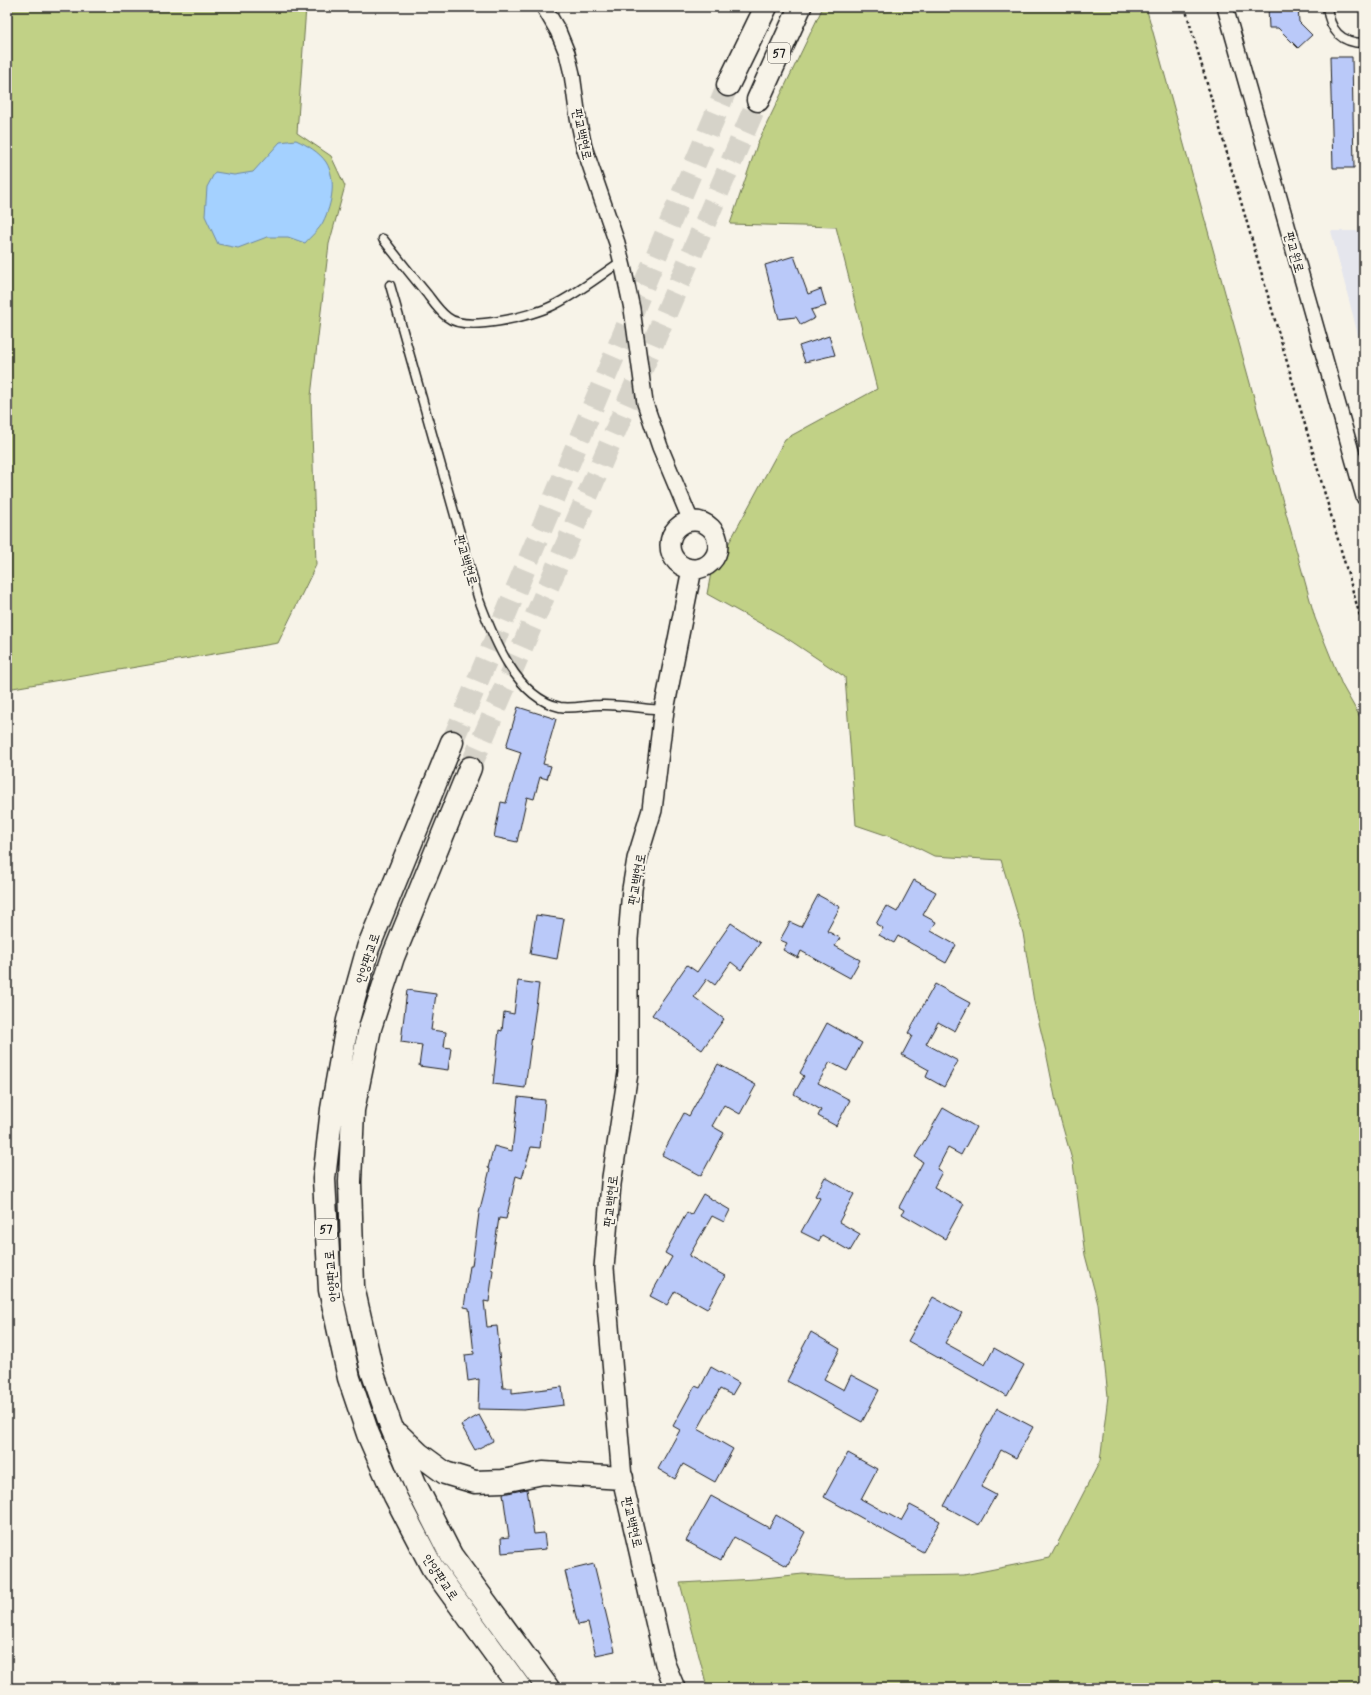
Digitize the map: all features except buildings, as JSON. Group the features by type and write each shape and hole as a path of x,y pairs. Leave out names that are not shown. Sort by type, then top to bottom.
{"main road":[{"name":"57","path":"728,85 766,7"},
{"name":"57","path":"758,100 800,7"},
{"name":"안양판교로","path":"452,742 368,948 348,1020 332,1109 324,1180 330,1290 349,1378 368,1434 395,1496 432,1566 520,1688"},
{"name":"안양판교로","path":"470,768 393,957 370,1028 353,1110 350,1182 353,1287 372,1371 391,1426 416,1486 451,1555 548,1688"},
{"path":"391,1426 419,1454 445,1473 475,1482 503,1481 543,1473 622,1478"}],"street":[{"name":"판교백현로","path":"544,7 558,31 566,53 572,74 578,118 584,147 622,261 632,309 645,404 660,447 691,521"},
{"name":"판교원로","path":"1226,7 1364,497"},
{"path":"691,521 699,521 707,524 713,529 719,544 718,552 708,565 692,569 685,567 674,558 670,545 671,538 678,526 691,521"},
{"name":"판교백현로","path":"675,1688 665,1664 622,1478 604,1268 611,1184 628,1073 628,940 632,889 638,859 652,810 664,710 692,569"}],"lane":[{"path":"1327,7 1336,32 1343,40 1364,43"},
{"path":"383,239 447,318 459,323 487,323 540,311 573,294 622,261"},
{"name":"판교백현로","path":"390,285 478,596 493,636 507,662 519,679 532,692 545,701 560,707 572,708 600,704 664,710"}],"path":[{"path":"1185,7 1364,630"}],"shaded area":[{"path":"1331,231 1364,231 1364,358"}],"green space":[{"path":"7,7 306,7 297,133 331,156 345,186 329,244 311,396 316,565 278,643 7,689"},
{"path":"823,7 1146,7 1315,618 1342,685 1364,724 1364,1688 707,1687 680,1583 755,1579 803,1574 837,1577 964,1575 1050,1558 1100,1461 1108,1396 1098,1304 1085,1255 1073,1163 1057,1107 1034,1002 1023,933 1001,860 934,856 906,842 856,825 845,677 785,637 707,594 711,573 716,567 785,439 877,389 836,227 730,224 758,142"}],"water":[{"path":"296,140 320,155 326,162 331,176 331,200 323,222 319,228 305,243 288,237 267,237 238,248 218,244 205,216 207,187 215,172 234,175 253,172 280,142"}],"tunnel":[{"path":"452,742 728,85"},
{"path":"470,768 758,100"}]}
